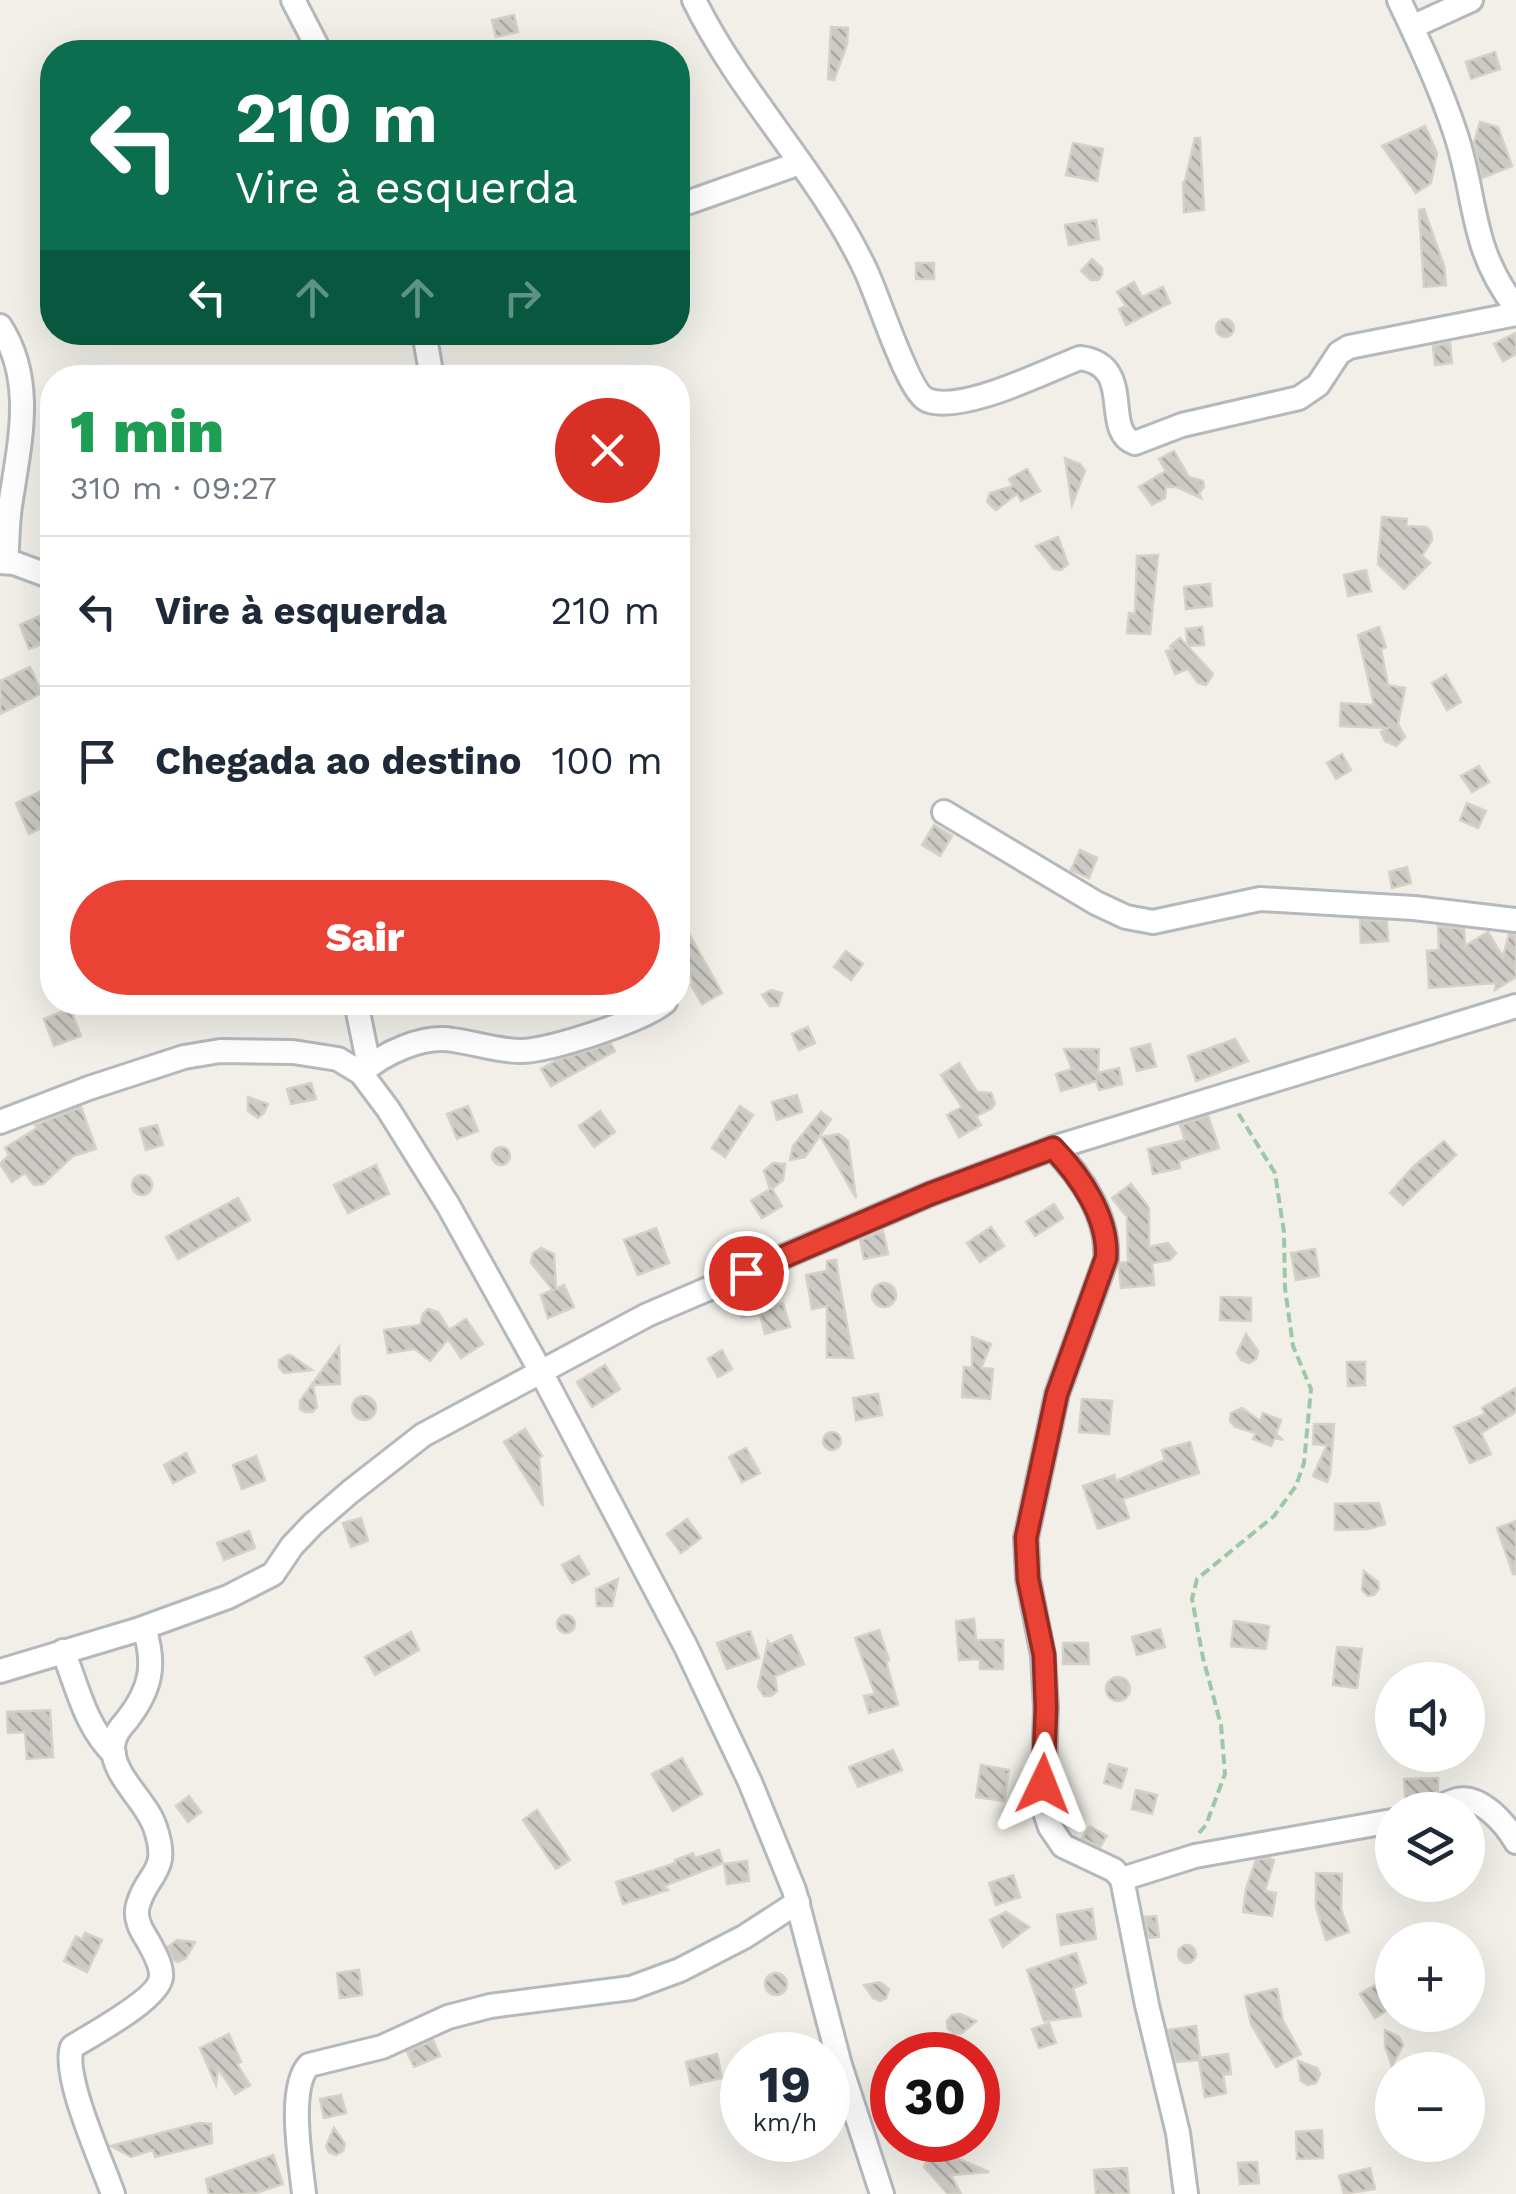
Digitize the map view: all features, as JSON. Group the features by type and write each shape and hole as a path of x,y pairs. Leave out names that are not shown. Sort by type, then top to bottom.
{"street":[{"path":"293,0 314,40"},
{"path":"694,0 716,44 800,163 865,268 915,390 928,401 956,402 1080,358 1092,360 1101,364 1111,378 1120,428 1135,443 1182,425 1299,398 1318,385 1348,346 1516,311 1495,281 1482,252 1457,138 1398,0"},
{"path":"1412,26 1471,0"},
{"path":"690,202 800,163"},
{"path":"0,326 20,370 23,404 22,444 3,562 40,573"},
{"path":"944,812 1126,917 1153,922 1260,899 1414,908 1516,920"},
{"path":"0,1671 144,1628 228,1597 273,1574 292,1546 314,1524 423,1435 647,1315 930,1194 1053,1148 1516,1006"},
{"path":"358,1015 365,1070 448,1206 541,1372 686,1647 773,1831 798,1902 840,2066 882,2194"},
{"path":"365,1070 391,1053 429,1040 448,1038 519,1051 550,1047 642,1015"},
{"path":"0,1122 184,1057 220,1051 293,1052 338,1059 365,1070"},
{"path":"1053,1148 1084,1187 1107,1244 1106,1258 1057,1394 1026,1538 1028,1579 1044,1655 1043,1806 1050,1827 1063,1846 1114,1870 1122,1879 1178,2132 1186,2194"},
{"path":"114,1754 118,1731 150,1684 152,1662 144,1628"},
{"path":"63,1651 87,1718 99,1740 114,1754 156,1830 159,1870 138,1904 137,1916 156,1955 161,1977 143,2000 72,2047 68,2058 113,2194"},
{"path":"1485,1809 1516,1842"},
{"path":"1122,1879 1195,1856 1375,1825"},
{"path":"304,2194 298,2117 302,2072 309,2065 382,2048 448,2017 490,2006 631,1988 680,1970 744,1937 798,1902"}],"path":[{"path":"1193,1838 1206,1825 1225,1774 1221,1725 1192,1599 1197,1578 1274,1516 1296,1486 1304,1463 1310,1390 1293,1346 1275,1173 1243,1118 1224,1095"}],"building":[{"path":"514,15 518,32 496,37 492,20"},
{"path":"831,27 848,28 847,44 834,80 828,79"},
{"path":"1495,52 1500,69 1471,79 1466,62"},
{"path":"1480,122 1498,127 1512,166 1482,178 1474,142"},
{"path":"1425,126 1437,153 1431,183 1416,193 1382,146"},
{"path":"1195,138 1200,138 1204,210 1184,212 1183,182"},
{"path":"1073,143 1103,149 1097,181 1066,175"},
{"path":"1424,209 1444,266 1446,285 1424,287 1419,210"},
{"path":"1096,220 1099,239 1069,245 1065,225"},
{"path":"1092,259 1102,268 1098,280 1091,280 1081,271"},
{"path":"916,263 934,263 934,279 916,279"},
{"path":"1134,282 1142,297 1163,287 1170,303 1126,325 1119,309 1126,306 1117,292"},
{"path":"1225,319 1232,321 1232,335 1225,337 1218,335 1216,328 1218,321"},
{"path":"1516,333 1516,354 1503,361 1494,344"},
{"path":"1450,343 1452,363 1435,365 1433,346"},
{"path":"1174,451 1189,477 1203,481 1201,498 1177,487 1166,487 1165,498 1152,505 1139,487 1166,471 1159,459"},
{"path":"1065,458 1080,464 1085,471 1072,505"},
{"path":"1027,469 1040,491 1021,501 1017,494 996,510 990,505 990,493 1013,486 1009,479"},
{"path":"1382,517 1407,519 1406,526 1426,527 1431,532 1432,540 1422,556 1430,563 1404,589 1378,564"},
{"path":"1058,537 1068,564 1061,570 1054,569 1036,546"},
{"path":"1158,555 1150,634 1127,633 1129,613 1135,614 1137,556"},
{"path":"1366,570 1371,591 1348,596 1344,575"},
{"path":"1210,584 1212,606 1186,609 1184,587"},
{"path":"40,616 40,645 29,649 20,625"},
{"path":"1202,627 1204,645 1188,646 1186,629"},
{"path":"1379,627 1386,647 1381,649 1388,685 1405,688 1398,724 1405,737 1396,746 1385,741 1381,732 1388,728 1340,726 1341,703 1374,705 1358,635"},
{"path":"1180,638 1213,674 1206,685 1198,683 1188,669 1175,674 1166,651 1173,649 1170,646"},
{"path":"30,667 40,694 0,714 0,681"},
{"path":"1446,675 1461,702 1447,710 1432,683"},
{"path":"1342,754 1351,770 1336,779 1327,763"},
{"path":"1479,766 1489,782 1472,792 1461,776"},
{"path":"40,792 40,829 29,834 16,803"},
{"path":"1467,803 1486,811 1478,828 1460,820"},
{"path":"934,825 952,836 940,856 922,845"},
{"path":"1080,850 1097,858 1089,878 1071,870"},
{"path":"1407,867 1411,883 1392,888 1389,872"},
{"path":"1360,920 1387,921 1388,941 1361,943"},
{"path":"1438,926 1464,929 1465,946 1488,932 1503,957 1509,934 1516,935 1516,977 1495,990 1496,983 1429,988 1427,951 1439,950"},
{"path":"690,936 722,993 702,1004 693,984"},
{"path":"846,951 863,964 851,980 834,967"},
{"path":"771,990 782,993 778,1006 770,1006 762,995"},
{"path":"73,1015 81,1036 54,1046 44,1019"},
{"path":"808,1027 815,1043 799,1050 792,1034"},
{"path":"1235,1039 1248,1061 1196,1081 1188,1056"},
{"path":"611,1044 615,1051 551,1086 541,1069 557,1060"},
{"path":"1150,1044 1156,1066 1137,1071 1131,1049"},
{"path":"1064,1049 1099,1049 1098,1073 1119,1068 1122,1084 1099,1090 1096,1081 1061,1091 1056,1074 1072,1069"},
{"path":"959,1063 977,1092 991,1093 995,1103 976,1116 981,1125 959,1137 947,1115 962,1107 941,1075"},
{"path":"311,1083 316,1099 291,1104 287,1089"},
{"path":"797,1095 802,1112 777,1120 772,1102"},
{"path":"248,1097 268,1104 258,1118 248,1111"},
{"path":"468,1106 478,1131 457,1139 447,1114"},
{"path":"740,1106 753,1115 725,1157 712,1148"},
{"path":"81,1107 96,1149 73,1156 43,1184 34,1185 25,1173 12,1182 0,1164 9,1155 5,1148 37,1128 35,1125"},
{"path":"600,1111 615,1132 594,1147 579,1126"},
{"path":"821,1112 831,1119 805,1157 790,1160 793,1146"},
{"path":"1208,1116 1219,1148 1179,1161 1180,1168 1153,1174 1148,1149 1185,1140 1180,1125"},
{"path":"157,1125 163,1145 146,1150 140,1129"},
{"path":"839,1134 848,1141 856,1198 821,1137"},
{"path":"1444,1141 1456,1155 1403,1205 1390,1193"},
{"path":"501,1147 510,1156 501,1165 492,1156"},
{"path":"773,1163 785,1164 783,1180 772,1189 782,1206 762,1218 751,1201 770,1189 764,1171"},
{"path":"376,1165 389,1194 348,1213 334,1185"},
{"path":"142,1175 152,1185 142,1195 132,1185"},
{"path":"1131,1184 1149,1208 1149,1247 1168,1243 1176,1253 1170,1260 1152,1263 1154,1285 1121,1288 1120,1263 1128,1262 1127,1217 1112,1198"},
{"path":"238,1198 250,1220 178,1259 166,1237"},
{"path":"1054,1204 1063,1218 1035,1236 1026,1222"},
{"path":"991,1227 1004,1246 980,1262 967,1243"},
{"path":"656,1228 669,1263 638,1275 624,1240"},
{"path":"883,1231 888,1254 864,1259 860,1240"},
{"path":"541,1248 554,1254 556,1289 564,1285 574,1307 548,1318 541,1295 553,1290 531,1263 533,1253"},
{"path":"1315,1249 1319,1276 1296,1280 1291,1253"},
{"path":"836,1260 853,1358 827,1357 827,1306 812,1309 806,1275 827,1271 827,1261"},
{"path":"884,1283 893,1286 893,1304 884,1307 875,1304 872,1295 875,1286"},
{"path":"1221,1297 1251,1298 1251,1321 1220,1320"},
{"path":"742,1298 750,1298 760,1310 783,1303 790,1327 765,1334 760,1315 742,1317 737,1312"},
{"path":"428,1309 438,1312 449,1330 466,1319 483,1344 461,1358 448,1339 430,1361 415,1349 388,1353 384,1330 420,1325"},
{"path":"1246,1334 1258,1351 1256,1359 1249,1363 1237,1353"},
{"path":"972,1337 991,1344 981,1368 993,1369 990,1399 962,1397 964,1367 972,1368"},
{"path":"339,1347 340,1384 313,1385 317,1407 305,1412 300,1409 300,1401"},
{"path":"722,1350 732,1369 718,1377 708,1359"},
{"path":"288,1355 312,1370 284,1373 279,1360"},
{"path":"1347,1362 1365,1362 1365,1385 1348,1386"},
{"path":"605,1365 620,1389 592,1407 577,1382"},
{"path":"1516,1388 1516,1412 1481,1433 1491,1454 1470,1463 1454,1427 1485,1414 1482,1408"},
{"path":"878,1394 882,1415 856,1420 853,1398"},
{"path":"364,1396 373,1399 373,1417 364,1420 355,1417 352,1408 355,1399"},
{"path":"1082,1399 1112,1401 1109,1434 1079,1432"},
{"path":"1242,1408 1260,1421 1263,1413 1281,1420 1276,1434 1283,1440 1275,1438 1271,1446 1253,1439 1256,1433 1235,1427 1230,1421 1231,1413"},
{"path":"1314,1424 1334,1424 1327,1482 1313,1476 1327,1445 1313,1444"},
{"path":"525,1429 542,1456 539,1458 543,1506 504,1442"},
{"path":"832,1432 841,1441 832,1450 823,1441"},
{"path":"1190,1442 1199,1473 1123,1499 1129,1518 1098,1529 1083,1486 1114,1475 1116,1481 1165,1460 1162,1450"},
{"path":"746,1448 760,1473 742,1482 729,1457"},
{"path":"186,1453 195,1472 173,1483 164,1465"},
{"path":"256,1456 265,1480 242,1489 233,1465"},
{"path":"1379,1503 1385,1524 1335,1530 1335,1504"},
{"path":"361,1518 368,1541 351,1547 343,1523"},
{"path":"687,1519 701,1538 681,1553 667,1534"},
{"path":"1516,1521 1516,1574 1513,1574 1497,1528"},
{"path":"249,1531 255,1548 224,1560 217,1543"},
{"path":"579,1556 589,1574 572,1583 562,1565"},
{"path":"1364,1571 1378,1582 1379,1589 1374,1595 1368,1596 1362,1590"},
{"path":"618,1579 612,1606 597,1606 596,1589"},
{"path":"566,1615 573,1617 573,1631 566,1633 559,1631 557,1624 559,1617"},
{"path":"974,1619 976,1640 1003,1640 1003,1669 980,1669 980,1659 959,1660 956,1621"},
{"path":"1234,1621 1269,1626 1266,1649 1231,1646"},
{"path":"1160,1629 1165,1647 1137,1655 1132,1637"},
{"path":"879,1630 898,1705 869,1713 864,1696 875,1694 855,1638"},
{"path":"750,1631 759,1658 727,1669 717,1643"},
{"path":"411,1632 419,1650 375,1675 365,1657"},
{"path":"791,1635 804,1664 775,1676 777,1691 764,1696 758,1687 768,1642 769,1645"},
{"path":"1063,1643 1088,1643 1089,1664 1063,1664"},
{"path":"1337,1647 1362,1649 1357,1688 1333,1685"},
{"path":"1118,1677 1130,1689 1118,1701 1106,1689"},
{"path":"50,1710 53,1757 27,1759 25,1732 8,1733 7,1712"},
{"path":"893,1750 902,1770 858,1787 849,1767"},
{"path":"682,1758 702,1794 673,1811 652,1774"},
{"path":"1109,1764 1127,1769 1121,1788 1104,1783"},
{"path":"981,1765 1009,1770 1004,1801 976,1797"},
{"path":"1438,1778 1438,1791 1405,1792 1404,1779"},
{"path":"1136,1790 1157,1795 1152,1814 1132,1809"},
{"path":"189,1796 201,1812 188,1822 176,1806"},
{"path":"537,1810 570,1860 556,1869 523,1820"},
{"path":"1090,1826 1107,1836 1100,1847 1082,1838"},
{"path":"719,1850 723,1863 664,1886 668,1890 623,1904 616,1882 676,1863 675,1860 693,1853 695,1858"},
{"path":"1256,1860 1274,1860 1265,1891 1276,1893 1272,1916 1243,1912"},
{"path":"747,1861 749,1881 727,1884 724,1864"},
{"path":"1316,1873 1342,1874 1341,1909 1349,1932 1326,1940 1316,1907"},
{"path":"1013,1875 1020,1897 996,1905 989,1883"},
{"path":"1092,1909 1096,1939 1061,1945 1057,1915"},
{"path":"1006,1912 1029,1927 1003,1947 990,1920"},
{"path":"1156,1916 1159,1937 1149,1938 1145,1917"},
{"path":"85,1933 102,1940 87,1972 64,1961 76,1936 82,1940"},
{"path":"177,1940 195,1942 186,1958 178,1962 168,1947"},
{"path":"1187,1945 1196,1954 1187,1963 1178,1954"},
{"path":"1076,1953 1086,1983 1073,1988 1081,2016 1044,2021 1027,1970"},
{"path":"359,1970 362,1995 340,1998 337,1973"},
{"path":"776,1973 784,1976 784,1992 776,1995 768,1992 765,1984 768,1976"},
{"path":"880,1982 889,1989 880,2001 864,1985"},
{"path":"1375,1985 1375,2018 1360,1994"},
{"path":"1277,1989 1283,2021 1301,2054 1276,2067 1251,2024 1245,1996"},
{"path":"952,2015 976,2021 963,2032 952,2032 947,2021"},
{"path":"1049,2023 1056,2043 1039,2048 1032,2029"},
{"path":"1196,2026 1200,2058 1228,2054 1231,2074 1223,2075 1226,2093 1205,2097 1199,2060 1176,2062 1168,2030"},
{"path":"1385,2032 1399,2037 1403,2045 1399,2052 1387,2052"},
{"path":"229,2034 241,2062 237,2064 250,2085 235,2094 218,2068 216,2085 200,2048"},
{"path":"433,2040 440,2056 414,2067 407,2052"},
{"path":"717,2054 720,2078 691,2085 686,2062"},
{"path":"1298,2061 1317,2068 1320,2074 1316,2083 1308,2085 1301,2081"},
{"path":"341,2095 346,2113 324,2118 320,2099"},
{"path":"199,2123 211,2124 212,2143 155,2157 153,2150 131,2157 111,2146"},
{"path":"334,2128 345,2144 336,2155 326,2146"},
{"path":"1322,2130 1323,2158 1297,2159 1296,2132"},
{"path":"273,2155 283,2184 253,2194 209,2194 206,2179"},
{"path":"926,2162 966,2162 989,2172 951,2175 961,2194 948,2194 924,2167"},
{"path":"1257,2162 1259,2183 1240,2184 1238,2163"},
{"path":"1127,2168 1129,2194 1096,2194 1094,2170"},
{"path":"1370,2168 1375,2189 1344,2194 1339,2176"}],"route":[{"path":"746,1273 930,1194 1053,1148 1084,1187 1102,1225 1106,1258 1057,1394 1026,1538 1028,1579 1044,1655 1043,1784"}]}
